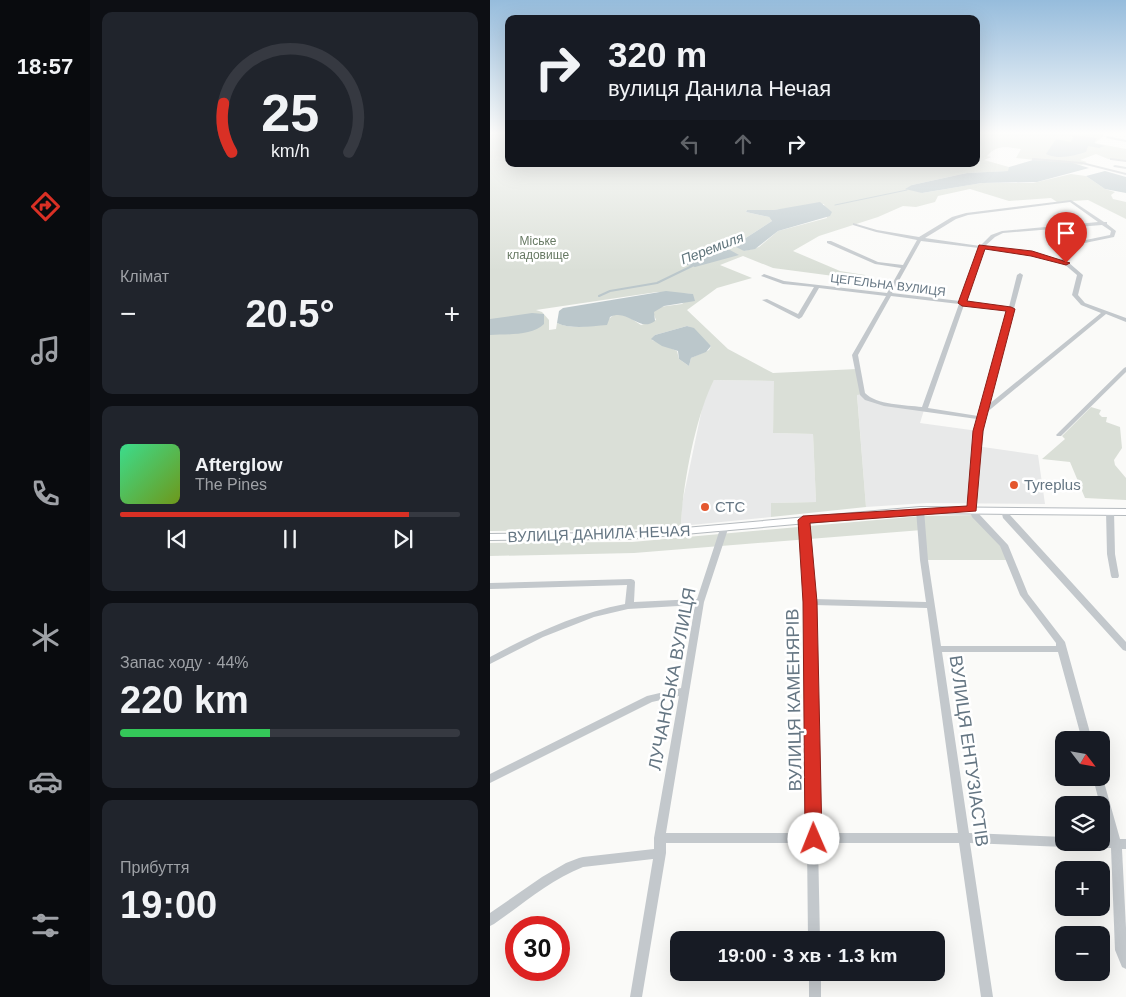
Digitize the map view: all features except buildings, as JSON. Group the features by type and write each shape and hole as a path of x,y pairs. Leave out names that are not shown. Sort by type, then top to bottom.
{"main road":[{"name":"ВУЛИЦЯ ДАНИЛА НЕЧАЯ","path":"490,537 628,536 724,529 920,510 972,509 1126,512"}],"street":[{"path":"1062,261 1078,243 1114,235 1113,228 1071,201 968,214 954,218 920,239 855,355 862,394 880,403 981,416 1104,313"},
{"path":"924,410 982,247 993,236 1002,232 1105,223"},
{"path":"855,224 876,231 920,239 1032,254 1062,261 1073,267 1080,275 1075,295 1077,300 1104,313 1126,320"},
{"path":"829,242 877,263 904,267"},
{"path":"1020,274 981,416 976,446 972,509 975,515 1004,545 1024,595 1056,634 1062,649 1085,731"},
{"name":"ЦЕГЕЛЬНА ВУЛИЦЯ","path":"764,276 783,282 1011,309"},
{"path":"765,300 799,317 817,286"},
{"path":"1059,435 1126,369"},
{"name":"ВУЛИЦЯ ЕНТУЗІАСТІВ","path":"920,510 931,606 987,997"},
{"path":"1004,510 1006,516 1126,648"},
{"path":"1110,511 1111,546 1115,576"},
{"name":"ВУЛИЦЯ КАМЕНЯРІВ","path":"803,520 810,602 814,931"},
{"name":"ЛУЧАНСЬКА ВУЛИЦЯ","path":"636,997 660,853 660,838 700,602 724,529"},
{"path":"490,586 631,582 629,606"},
{"path":"490,661 558,626 597,613 629,606 700,602"},
{"path":"810,602 931,606"},
{"path":"937,649 1062,649"},
{"path":"490,780 650,699 684,691"},
{"path":"1101,786 1121,844 1121,950 1126,963"},
{"path":"660,838 965,838 1055,842"},
{"path":"490,920 547,880 572,866 583,862 660,853"},
{"path":"815,981 815,997"}],"shaded area":[{"path":"942,179 1050,179 1037,182 982,183 922,193 905,189 912,185"},
{"path":"1090,179 1126,179 1126,193 1105,189"},
{"path":"820,202 832,212 830,216 778,231 755,249 744,251 736,247 738,243 772,221 769,217 746,212 747,210 774,210"},
{"path":"721,249 730,250 739,255 695,267 684,264"},
{"path":"666,291 693,294 695,301 664,306 654,312 655,321 649,324 638,323 628,317 616,315 610,317 607,325 575,327 557,323 559,311 563,308"},
{"path":"532,313 544,314 544,324 539,328 518,334 490,335 490,319"},
{"path":"687,326 694,328 711,346 706,352 691,358 689,366 679,359 678,351 662,346 651,339 655,335"},
{"path":"714,380 775,381 773,433 813,434 816,502 771,503 771,517 681,526 682,504 704,399"},
{"path":"857,394 862,394 871,401 924,410 920,423 978,431 976,446 1038,455 1045,504 927,503 866,507"}],"green space":[{"name":"Міське кладовище","path":"490,179 942,179 912,185 922,193 982,183 1033,183 1052,179 1090,179 1105,189 1115,192 1111,195 1113,199 1126,202 1126,219 1088,200 1057,202 1051,198 1009,201 970,189 938,196 935,202 916,207 903,206 878,217 819,236 793,251 840,271 865,275 866,278 864,280 773,268 743,256 720,265 752,278 717,288 687,310 728,349 773,373 857,369 862,394 857,395 866,507 771,517 771,503 816,502 813,434 773,433 774,381 714,380 701,412 691,452 684,492 681,526 628,530 490,531","holes":["824,204 827,218 778,231 759,247 744,251 738,243 772,221 769,217 746,212 747,210 774,210","657,292 693,294 682,304 659,307 653,312 656,320 641,325 627,316 616,314 607,320 582,327 557,323 556,329 549,330 549,320 542,312 536,310","687,326 711,346 709,350 691,358 689,366 679,359 677,351 652,340 655,335"]},
{"path":"1091,407 1101,410 1099,414 1102,417 1107,417 1106,422 1120,427 1122,448 1114,460 1115,465 1126,478 1126,500 1085,498 1070,462 1042,459 1065,439 1062,436"},
{"path":"975,515 1001,540 1011,560 924,560 922,530 634,553 490,556 490,543 632,542 921,516"}],"waterway":[{"name":"Перемиля","path":"835,205 907,190"},
{"name":"Перемиля","path":"599,296 610,291 657,283 692,266"}],"place":[{"name":"Tyreplus","path":"1014,485"},
{"name":"СТС","path":"705,507"}],"route":[{"path":"814,839 810,602 803,520 920,510 972,509 978,431 1011,309 962,303 982,247 1045,256 1066,263"}]}
